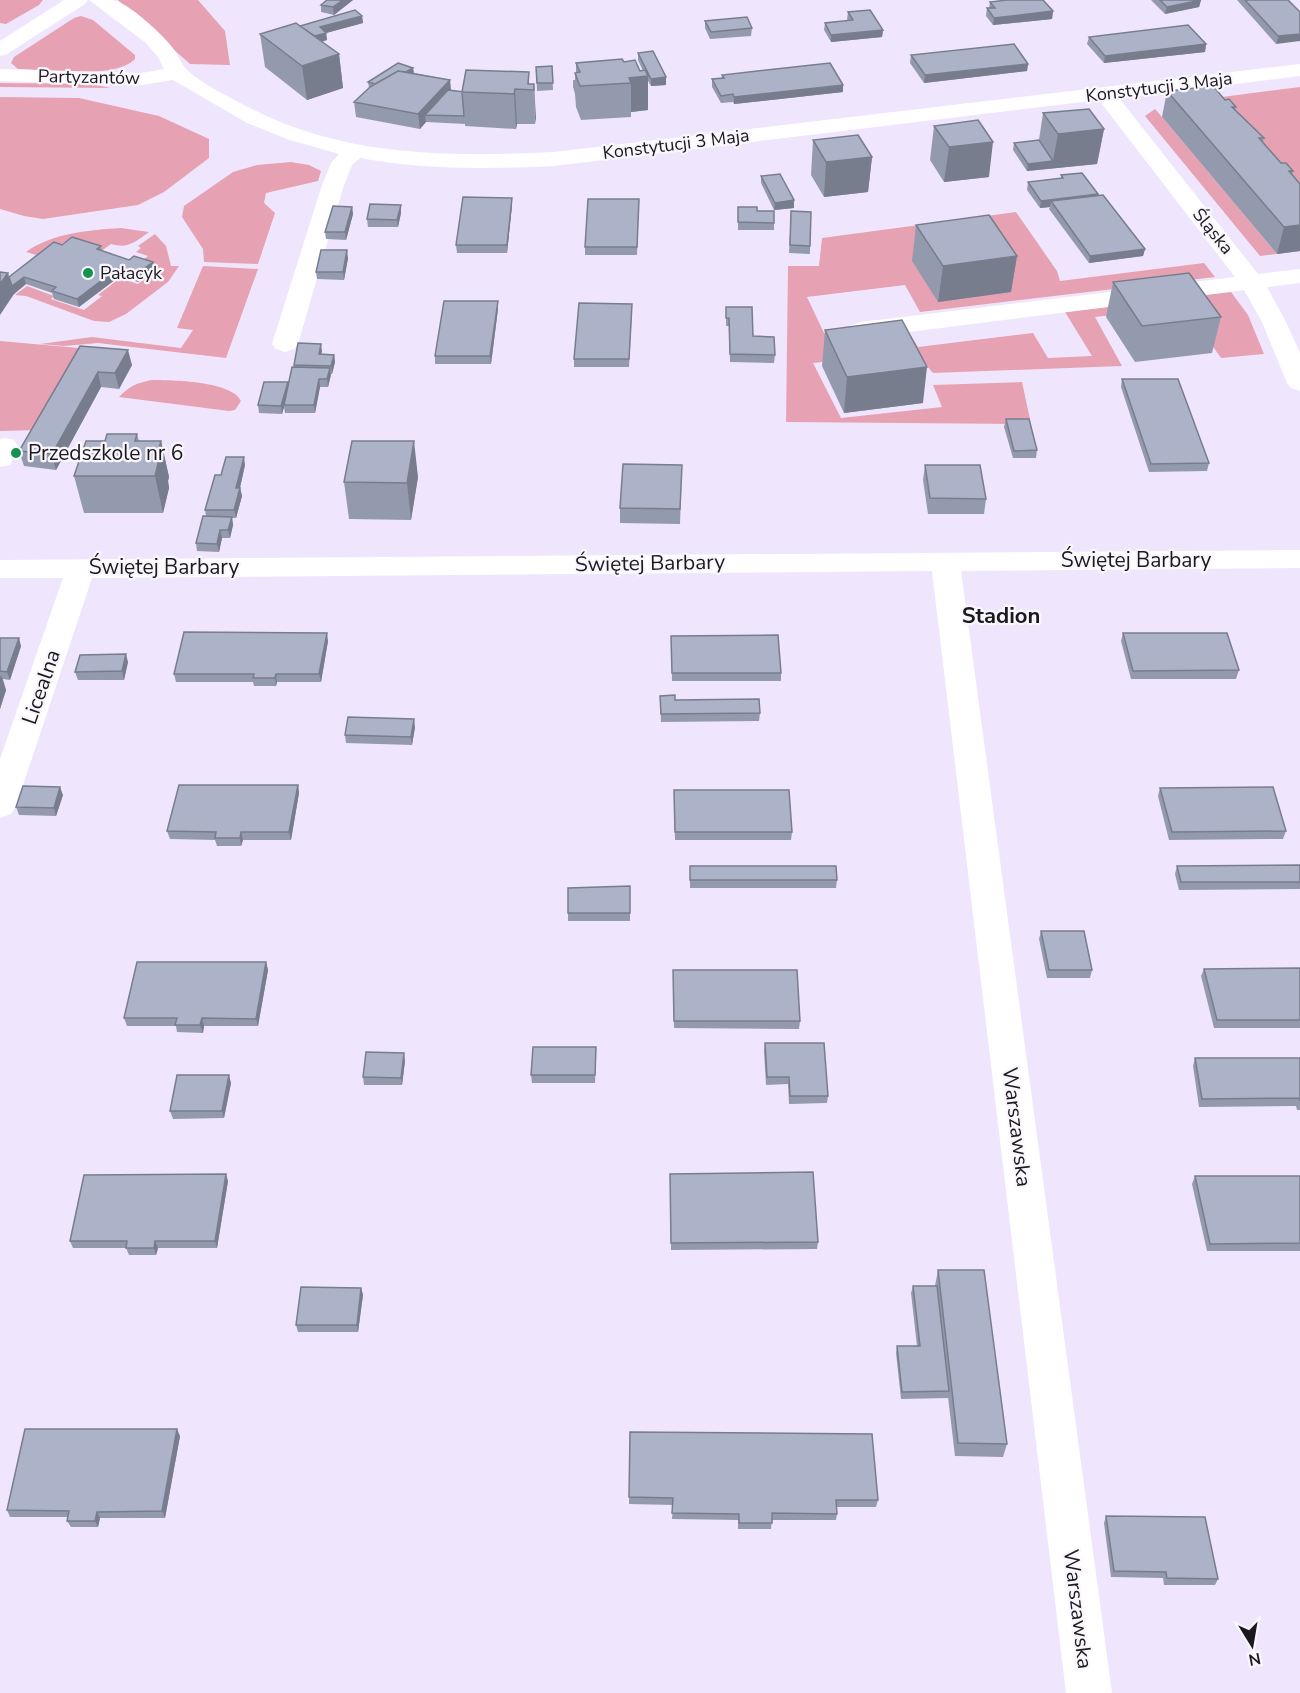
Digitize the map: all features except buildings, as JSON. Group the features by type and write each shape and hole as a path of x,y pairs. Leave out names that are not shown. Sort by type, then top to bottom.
{"street":[{"path":"4,43 78,0"},
{"path":"90,0 98,15 152,63 177,73"},
{"name":"Konstytucji 3 Maja","path":"99,0 118,10 166,52 177,73 245,116 301,137 354,151 440,162 554,159 1300,70"},
{"name":"Partyzantów","path":"0,75 142,79 177,73"},
{"name":"Śląska","path":"1104,93 1252,282 1274,322 1300,383"},
{"path":"285,344 332,188 342,163 354,151"},
{"path":"850,331 1300,276"},
{"name":"Świętej Barbary","path":"0,569 1300,559"},
{"name":"Warszawska","path":"945,561 1089,1693"},
{"name":"Licealna","path":"0,806 81,568"}],"shaded area":[{"path":"0,0 43,0 39,5 6,24 0,23"},
{"path":"118,0 198,0 225,31 230,65 190,64"},
{"path":"81,16 93,20 135,55 135,59 112,69 80,72 18,69 11,63 14,57 74,18"},
{"path":"0,83 92,84 110,88 0,87"},
{"path":"1300,87 1300,183 1222,97"},
{"path":"0,97 79,98 159,116 209,139 209,158 164,192 138,205 43,219 0,209"},
{"path":"1155,109 1277,254 1260,256 1145,116"},
{"path":"291,162 309,165 321,171 318,181 266,193 264,203 275,213 258,264 204,262 203,249 182,217 184,206 233,172 257,165"},
{"path":"1016,212 1057,271 1060,281 1204,263 1215,277 920,312 905,285 807,297 824,333 855,342 911,336 918,347 1033,333 1048,358 1092,356 1065,312 1231,292 1248,315 1264,354 1221,358 1185,307 1095,317 1122,366 933,373 915,352 813,363 841,418 942,407 933,385 1022,382 1031,424 786,422 788,266 819,266 822,238"},
{"path":"121,228 149,232 131,244 122,246 111,244 100,252 66,241 43,257 26,252 59,237 84,231"},
{"path":"155,234 166,246 171,266 179,266 168,282 126,314 109,322 94,321 26,296 15,295 27,286 54,296 51,299 84,310 102,296 98,295 120,278 138,284 157,269 139,263 148,256 136,252 141,248 138,246"},
{"path":"203,266 258,269 226,358 98,343 64,346 40,344 92,337 181,348 193,330 177,328"},
{"name":"Przedszkole nr 6","path":"0,341 90,349 40,430 0,431"},
{"path":"151,380 186,381 214,386 235,394 241,401 235,410 229,411 119,397 133,386"}],"place":[{"name":"Pałacyk","path":"88,273"},
{"name":"Przedszkole nr 6","path":"16,453"}],"district":[{"name":"Stadion","path":"1001,616"}]}
